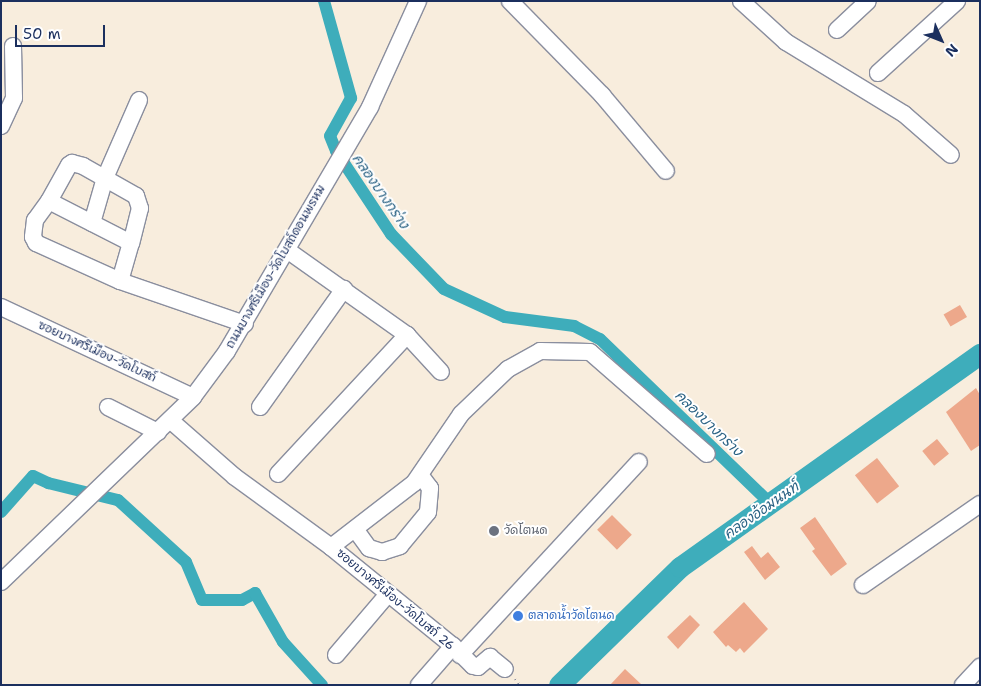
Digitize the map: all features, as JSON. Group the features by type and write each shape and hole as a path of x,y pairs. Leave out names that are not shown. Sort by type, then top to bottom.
{"street":[{"name":"ถนนบางศรีเมือง-วัดโบสถ์ดอนพรหม","path":"1,582 109,480 193,396 245,324 349,144 392,65 418,1"},
{"path":"510,1 602,95 666,171"},
{"path":"740,1 786,42 904,114 951,155"},
{"path":"836,30 868,1"},
{"path":"878,73 958,1"},
{"path":"1,126 14,98 13,46"},
{"path":"92,223 106,178 139,100"},
{"path":"120,281 140,202 130,191 72,163 35,220 34,240 120,281 245,324"},
{"path":"49,201 131,243"},
{"path":"287,250 407,335 441,372"},
{"path":"260,407 344,289"},
{"name":"ซอยบางศรีเมือง-วัดโบสถ์","path":"1,306 193,396"},
{"path":"278,474 407,335"},
{"path":"331,547 420,476 433,452 461,414 508,369 540,351 590,352 707,454"},
{"path":"108,407 158,432"},
{"name":"ซอยบางศรีเมือง-วัดโบสถ์ 26","path":"170,420 235,477 331,547 457,650 639,462"},
{"path":"355,529 369,548 382,552 400,546 428,512 430,488 420,476"},
{"path":"863,585 980,504"},
{"path":"336,654 388,594"},
{"path":"419,685 457,650 475,667 490,657 506,669"},
{"path":"963,685 980,666"}],"building":[{"path":"960,305 967,317 951,327 944,314"},
{"path":"976,388 980,395 980,445 971,451 946,412"},
{"path":"937,439 949,454 934,466 922,451"},
{"path":"877,458 899,486 877,504 855,475"},
{"path":"612,515 632,535 617,550 597,530"},
{"path":"815,517 847,564 831,576 812,551 815,549 800,528"},
{"path":"752,546 761,558 768,552 780,567 765,580 744,552"},
{"path":"744,602 768,629 744,653 740,648 736,652 728,645 726,647 713,632"},
{"path":"690,615 700,625 678,649 667,637"},
{"path":"625,669 642,685 610,685"}],"waterway":[{"name":"คลองบางกร่าง","path":"324,1 351,98 330,136 336,151 391,234 444,289 505,317 574,326 600,339 770,503"},
{"name":"คลองอ้อมนนท์","path":"559,685 680,567 980,354"},
{"path":"1,512 33,476 48,483 118,500 186,562 202,600 242,600 255,593 283,642 322,685"}],"place":[{"name":"วัดโตนด","path":"494,531"},
{"name":"ตลาดน้ำวัดโตนด","path":"518,616"}]}
